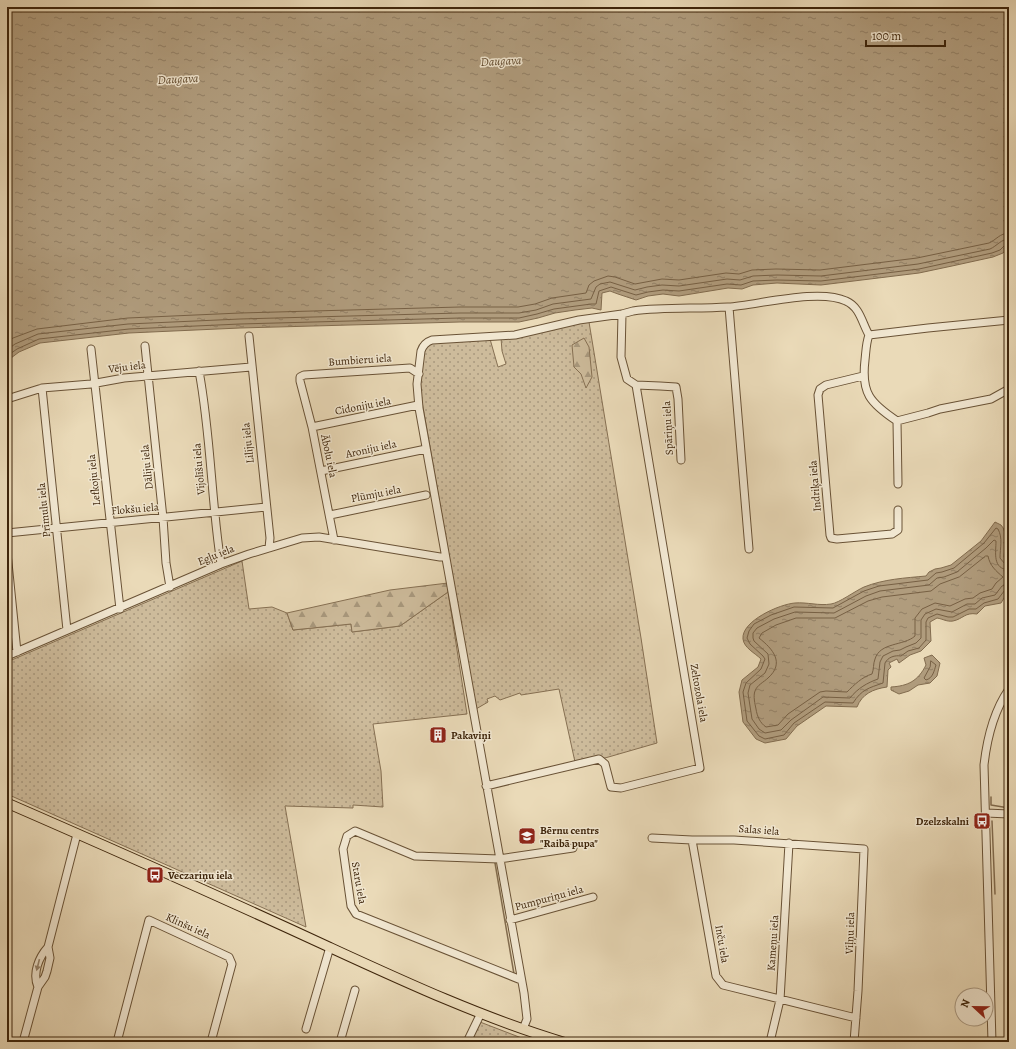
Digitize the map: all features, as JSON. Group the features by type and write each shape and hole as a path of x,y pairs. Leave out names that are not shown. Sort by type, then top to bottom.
{"main road":[{"path":"7,803 401,980 481,1013 563,1042"}],"street":[{"path":"523,1029 527,1019 521,980 418,405 417,393 421,351 423,346 427,342 440,339 515,335 579,320 642,310 729,307 797,298 830,296 845,300 855,307 869,335 866,342 863,376 865,387 871,401 883,412 897,421 928,414 940,408 991,399 1009,389"},
{"path":"729,307 749,549"},
{"path":"622,314 621,357 627,379 636,385"},
{"path":"869,335 1009,320"},
{"name":"Liliju iela","path":"249,336 269,548"},
{"name":"Dāliju iela","path":"145,346 163,518 166,563 170,587"},
{"name":"Lefkoju iela","path":"91,349 120,608"},
{"name":"Vēju iela","path":"7,399 42,388 94,383 124,378 251,367"},
{"name":"Bumbieru iela","path":"300,377 304,375 410,368 419,374"},
{"name":"Vijolīšu iela","path":"199,371 203,395 214,513 221,564"},
{"name":"Indriķa iela","path":"863,376 826,385 820,389 818,395 831,538 837,539 892,534 898,530 898,510"},
{"name":"Ābolu iela","path":"300,377 312,427 334,540"},
{"name":"Spāriņu iela","path":"636,385 676,388 678,399 681,460"},
{"name":"Zeltozola iela","path":"486,786 599,759 605,764 611,787 621,788 700,768 636,385"},
{"name":"Prīmulu iela","path":"42,388 67,630"},
{"name":"Cidoniju iela","path":"312,427 418,405"},
{"path":"897,421 898,484"},
{"name":"Aroniju iela","path":"321,471 426,448"},
{"name":"Plūmju iela","path":"330,515 426,495"},
{"name":"Flokšu iela","path":"7,533 266,507"},
{"name":"Egļu iela","path":"7,656 221,564 249,554 309,537 319,537 440,558 445,557"},
{"path":"7,553 17,652"},
{"path":"992,1042 984,765 988,741 995,716 1009,689"},
{"path":"986,813 1009,814"},
{"name":"Staru iela","path":"500,859 415,856 355,832 347,836 343,849 351,906 356,914 521,980"},
{"path":"23,1042 38,987 47,971 50,958 48,947 77,834"},
{"name":"Salas iela","path":"652,838 734,840 864,849"},
{"name":"Inču iela","path":"692,840 716,976 723,985 856,1018"},
{"name":"Kameņu iela","path":"770,1042 780,1000 789,843"},
{"path":"500,859 573,848"},
{"name":"Viļņu iela","path":"854,1042 864,849"},
{"name":"Pumpuriņu iela","path":"510,920 593,897"},
{"name":"Klinšu iela","path":"117,1042 149,920 231,959 232,964 212,1042"},
{"path":"38,987 36,982 38,963 41,955 48,947"},
{"path":"306,1029 330,947"},
{"path":"340,1042 355,990"},
{"path":"467,1042 481,1013"}],"green space":[{"path":"587,320 589,322 657,743 605,758 575,762 559,689 521,695 520,693 500,700 495,696 487,699 488,702 476,709 420,390 423,353 429,345 436,341 490,339 498,367 506,364 502,351 501,338"},
{"path":"584,338 589,347 592,377 586,388 581,374 574,367 572,345"},
{"path":"242,561 249,609 272,607 287,613 293,630 351,624 352,632 400,626 448,592 467,714 373,724 381,771 383,807 353,805 353,808 285,806 306,927 7,794 7,662"},
{"path":"448,583 448,592 400,626 352,632 351,624 293,630 287,613 390,590"},
{"path":"480,1022 532,1042 470,1042"}],"water":[{"name":"Daugava","path":"7,7 1009,7 1009,246 1003,253 993,257 919,273 821,285 777,283 753,285 742,289 728,288 679,296 663,294 648,296 636,300 610,291 602,293 601,310 592,308 575,310 555,313 519,322 460,322 240,328 129,333 40,343 19,352 7,361"},
{"path":"995,522 1001,525 1005,532 1006,540 1004,556 1009,563 1009,590 1001,603 985,606 977,614 970,614 953,621 937,618 930,622 931,641 921,651 910,655 899,663 897,659 889,663 891,667 888,670 887,687 877,689 865,695 857,707 826,706 797,726 786,739 765,743 756,739 743,722 739,692 742,680 758,667 761,659 745,645 743,639 744,632 748,626 771,610 788,604 831,604 872,584 895,579 926,576 929,572 935,569 951,565 981,541"},
{"path":"932,655 940,663 937,676 930,683 918,685 909,691 899,694 891,690 891,687 907,684 916,679 926,665 924,658"}],"waterway":[{"path":"991,797 991,805 1009,808"},
{"path":"992,821 995,894"},
{"path":"495,863 514,974"}],"place":[{"name":"Pakaviņi","path":"438,735"},
{"name":"Dzelzskalni","path":"982,821"},
{"name":"Bērnu centrs \"Raibā pupa\"","path":"527,836"},
{"name":"Veczariņu iela","path":"155,875"}]}
